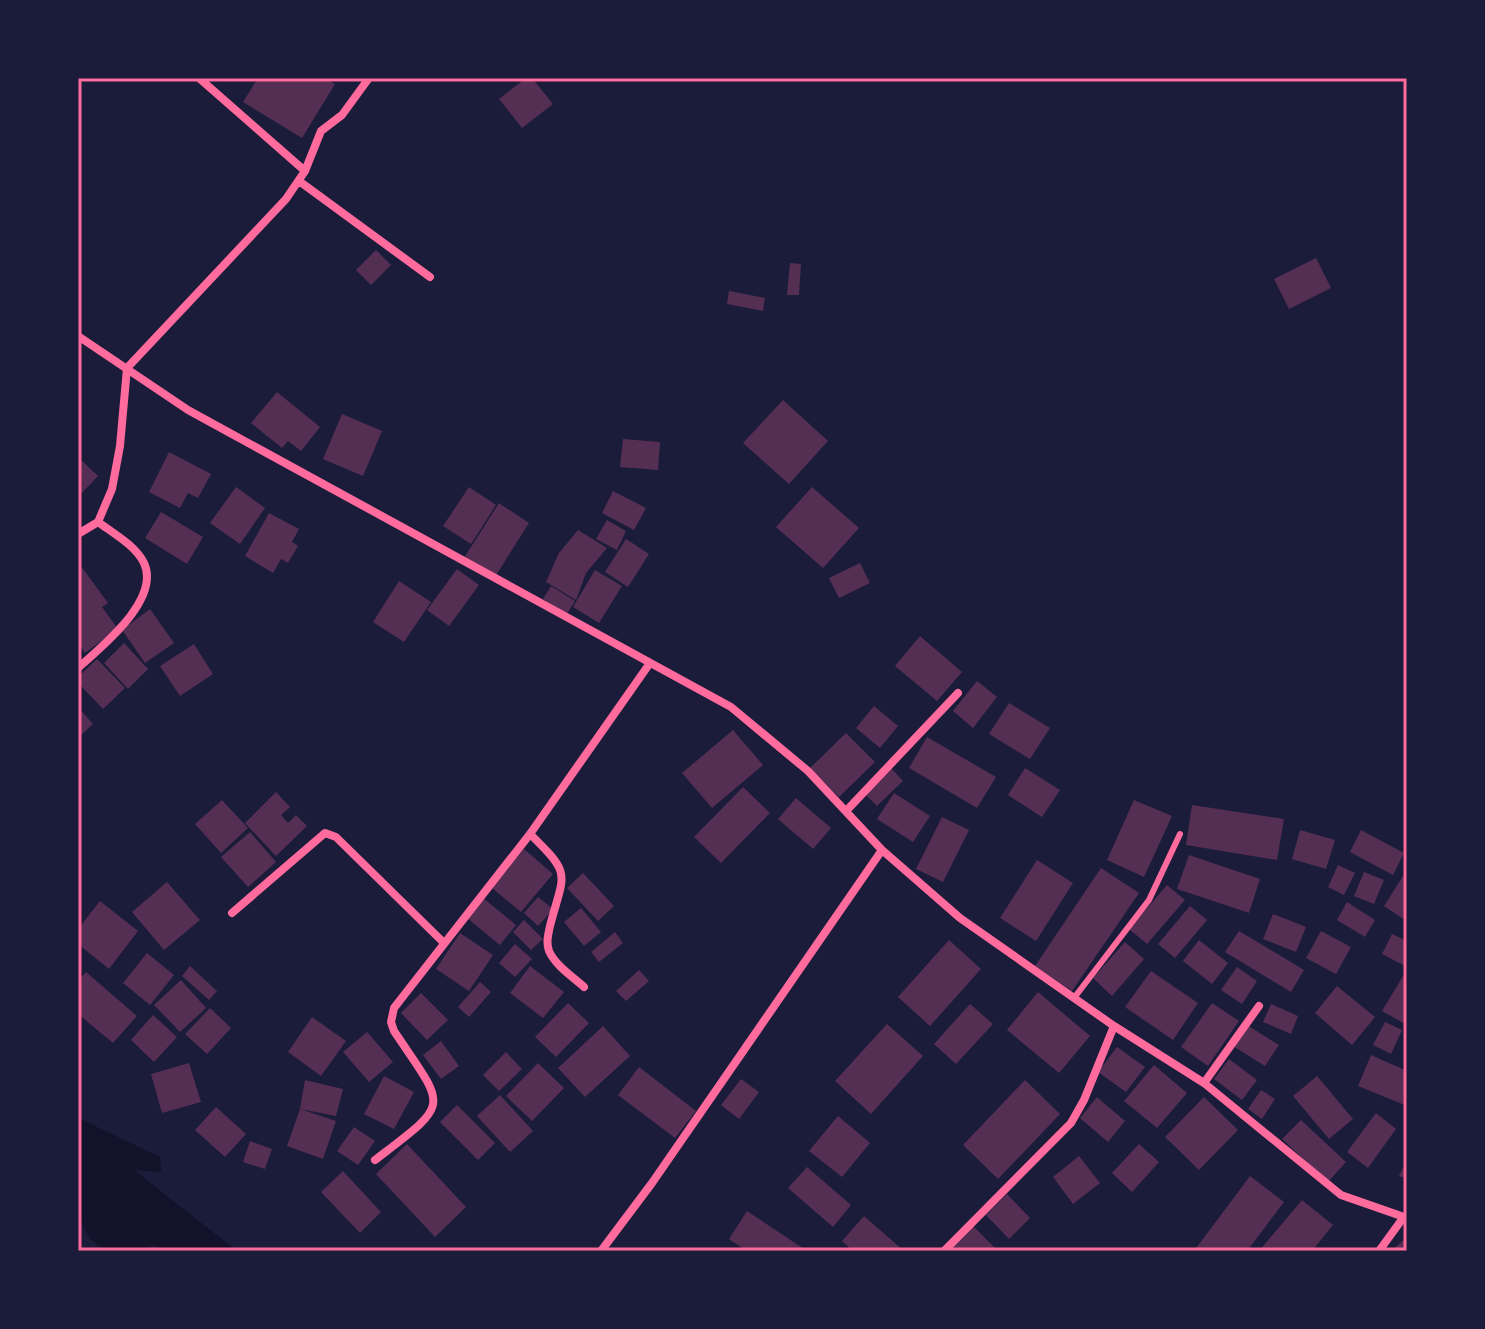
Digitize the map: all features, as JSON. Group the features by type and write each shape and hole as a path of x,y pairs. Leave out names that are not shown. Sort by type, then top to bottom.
{"street":[{"path":"199,78 305,171"},
{"path":"78,534 98,522 116,470 127,368 273,214 305,171 321,131 345,111 369,78"},
{"path":"299,181 430,277"},
{"path":"78,336 188,410 650,663 693,683 731,707 808,771 882,850 960,918 1114,1026 1204,1083 1341,1195 1405,1218 1379,1251"},
{"path":"78,668 127,621 146,578 144,564 135,551 98,522"},
{"path":"375,1160 432,1112 435,1100 432,1087 391,1022 399,1000 530,834 650,663"},
{"path":"847,810 958,693"},
{"path":"232,913 325,833 336,837 444,943"},
{"path":"530,834 556,859 562,871 564,884 547,939 549,950 584,987"},
{"path":"601,1251 652,1183 882,850"},
{"path":"1204,1083 1259,1006"},
{"path":"944,1251 1071,1123 1084,1100 1114,1026"}],"lane":[{"path":"1074,998 1149,900 1180,834"}],"shaded area":[{"path":"78,1118 160,1157 161,1172 134,1170 237,1251 173,1251 153,1245 141,1250 118,1251 100,1247 89,1236 77,1199"}],"building":[{"path":"258,78 324,78 335,84 302,138 243,102"},
{"path":"526,78 532,78 553,104 522,128 499,99"},
{"path":"376,250 391,265 371,285 356,270"},
{"path":"1316,258 1331,288 1289,309 1274,279"},
{"path":"790,263 801,264 799,295 787,295"},
{"path":"729,291 765,298 763,311 727,304"},
{"path":"277,392 320,427 301,451 288,441 282,448 251,423"},
{"path":"783,400 828,441 789,484 743,443"},
{"path":"342,414 382,431 363,476 323,459"},
{"path":"623,439 660,442 658,470 620,467"},
{"path":"169,452 211,474 198,498 188,493 180,508 149,492"},
{"path":"78,457 98,476 78,497"},
{"path":"236,487 265,508 240,544 210,523"},
{"path":"469,487 496,505 471,544 443,526"},
{"path":"812,487 859,528 823,568 776,527"},
{"path":"613,491 646,508 634,530 602,513"},
{"path":"499,503 529,523 495,577 464,558"},
{"path":"161,512 203,537 187,564 145,538"},
{"path":"269,513 299,529 292,542 298,546 288,563 281,559 273,573 245,556"},
{"path":"607,520 626,531 617,550 596,539"},
{"path":"578,530 607,548 586,573 576,600 546,582 559,553"},
{"path":"626,539 649,554 628,587 605,572"},
{"path":"78,562 108,603 102,607 118,629 85,653 78,643"},
{"path":"860,563 870,583 839,598 829,578"},
{"path":"457,569 479,585 449,626 427,610"},
{"path":"595,570 622,586 599,623 573,607"},
{"path":"399,581 431,602 404,642 373,622"},
{"path":"551,586 575,601 567,614 543,599"},
{"path":"150,609 174,643 145,663 122,630"},
{"path":"920,636 962,672 937,701 895,666"},
{"path":"124,643 148,669 128,689 104,663"},
{"path":"194,644 213,674 180,696 160,666"},
{"path":"97,659 125,688 103,709 78,683 78,677"},
{"path":"977,681 997,697 973,728 953,711"},
{"path":"1009,703 1050,728 1030,759 989,734"},
{"path":"874,706 898,726 880,748 856,728"},
{"path":"78,707 93,724 78,738"},
{"path":"733,730 763,765 712,808 682,773"},
{"path":"846,733 875,762 839,797 810,768"},
{"path":"927,737 996,777 977,808 909,768"},
{"path":"891,768 903,781 877,806 864,793"},
{"path":"1025,768 1060,790 1042,817 1008,795"},
{"path":"743,787 770,813 721,863 694,837"},
{"path":"276,792 290,807 281,815 288,823 296,815 307,826 276,856 245,823"},
{"path":"894,793 930,816 913,842 877,819"},
{"path":"796,798 831,828 813,849 778,819"},
{"path":"222,800 248,828 221,853 195,824"},
{"path":"1134,800 1172,816 1144,877 1107,860"},
{"path":"1192,805 1284,819 1277,860 1186,845"},
{"path":"942,817 969,830 943,882 916,869"},
{"path":"1300,830 1335,840 1326,869 1292,859"},
{"path":"1361,830 1404,853 1393,875 1350,852"},
{"path":"250,832 276,862 248,887 221,857"},
{"path":"524,849 553,874 521,912 492,888"},
{"path":"1189,855 1260,879 1249,913 1177,889"},
{"path":"1037,860 1073,883 1036,941 1000,918"},
{"path":"1338,865 1355,873 1344,895 1328,887"},
{"path":"1101,868 1139,893 1072,991 1035,966"},
{"path":"1364,872 1384,880 1374,904 1354,896"},
{"path":"583,873 614,906 598,921 567,888"},
{"path":"1403,876 1407,879 1405,920 1384,906"},
{"path":"167,882 200,920 164,950 132,912"},
{"path":"1167,885 1185,900 1147,944 1129,929"},
{"path":"538,897 553,909 538,926 524,913"},
{"path":"483,898 516,925 500,945 467,918"},
{"path":"100,901 138,931 109,969 78,944 78,929"},
{"path":"1347,902 1375,920 1365,937 1337,920"},
{"path":"1190,906 1207,920 1175,958 1158,944"},
{"path":"581,908 601,932 584,946 564,922"},
{"path":"1273,914 1306,927 1296,952 1263,939"},
{"path":"524,920 543,939 531,950 513,932"},
{"path":"1239,931 1304,970 1291,992 1225,952"},
{"path":"1321,931 1351,947 1336,974 1306,958"},
{"path":"615,932 623,943 599,962 591,952"},
{"path":"460,933 493,955 469,991 436,969"},
{"path":"1392,934 1407,941 1407,967 1382,954"},
{"path":"949,940 981,969 930,1026 898,997"},
{"path":"1199,940 1228,963 1212,984 1183,961"},
{"path":"1125,942 1144,959 1112,996 1093,978"},
{"path":"515,944 532,959 515,977 499,963"},
{"path":"147,953 174,975 150,1005 123,983"},
{"path":"190,966 217,991 209,1000 182,976"},
{"path":"530,966 564,992 543,1018 510,993"},
{"path":"1237,967 1257,981 1242,1004 1221,990"},
{"path":"639,970 649,981 626,1001 616,991"},
{"path":"1151,971 1198,1003 1173,1040 1125,1007"},
{"path":"86,972 137,1016 113,1043 78,1014 78,981"},
{"path":"1403,976 1407,978 1407,1025 1382,1011"},
{"path":"181,980 206,1008 180,1032 154,1005"},
{"path":"480,982 491,992 469,1017 458,1007"},
{"path":"1337,986 1375,1017 1352,1045 1315,1013"},
{"path":"1038,992 1090,1036 1059,1073 1007,1030"},
{"path":"421,993 448,1020 427,1040 401,1013"},
{"path":"568,1003 589,1023 556,1057 535,1037"},
{"path":"1212,1003 1239,1021 1208,1066 1181,1047"},
{"path":"970,1004 993,1024 956,1064 934,1044"},
{"path":"1271,1004 1298,1016 1291,1034 1263,1022"},
{"path":"210,1008 231,1028 207,1054 185,1034"},
{"path":"153,1015 177,1037 154,1062 131,1040"},
{"path":"312,1017 346,1041 321,1076 288,1052"},
{"path":"1385,1022 1402,1030 1391,1054 1373,1045"},
{"path":"887,1024 923,1056 871,1114 835,1081"},
{"path":"1247,1025 1279,1045 1265,1066 1233,1046"},
{"path":"603,1026 630,1056 585,1097 558,1068"},
{"path":"367,1032 393,1062 369,1082 343,1052"},
{"path":"441,1041 459,1066 441,1079 423,1055"},
{"path":"1117,1047 1145,1067 1126,1092 1098,1072"},
{"path":"506,1052 522,1069 499,1091 483,1075"},
{"path":"1371,1055 1407,1071 1407,1106 1358,1086"},
{"path":"1229,1059 1257,1080 1242,1100 1214,1079"},
{"path":"189,1063 201,1102 162,1113 151,1074"},
{"path":"538,1063 564,1088 532,1121 506,1096"},
{"path":"1154,1065 1187,1093 1157,1128 1124,1101"},
{"path":"639,1067 696,1111 675,1138 618,1095"},
{"path":"384,1076 414,1092 394,1129 364,1114"},
{"path":"1317,1076 1353,1119 1329,1139 1293,1096"},
{"path":"741,1079 759,1092 739,1119 721,1105"},
{"path":"305,1080 343,1089 336,1116 300,1109"},
{"path":"1025,1080 1060,1114 998,1179 963,1145"},
{"path":"1261,1090 1275,1099 1262,1119 1248,1109"},
{"path":"500,1095 533,1131 510,1152 477,1116"},
{"path":"1097,1097 1125,1121 1108,1142 1080,1118"},
{"path":"1204,1097 1238,1130 1199,1170 1165,1137"},
{"path":"457,1105 495,1143 478,1160 440,1122"},
{"path":"216,1107 246,1134 225,1157 195,1130"},
{"path":"300,1109 336,1121 323,1159 287,1146"},
{"path":"1376,1113 1396,1129 1368,1168 1347,1152"},
{"path":"838,1116 870,1143 842,1177 809,1151"},
{"path":"1301,1120 1346,1162 1328,1182 1282,1139"},
{"path":"354,1127 375,1141 358,1165 337,1151"},
{"path":"250,1141 272,1149 265,1169 243,1162"},
{"path":"407,1144 466,1207 435,1237 376,1174"},
{"path":"1139,1144 1159,1162 1132,1192 1112,1173"},
{"path":"1079,1156 1100,1183 1073,1204 1053,1177"},
{"path":"1407,1159 1407,1179 1399,1176"},
{"path":"807,1167 851,1205 833,1227 788,1188"},
{"path":"343,1171 381,1212 360,1233 321,1192"},
{"path":"1250,1176 1284,1202 1247,1251 1194,1251"},
{"path":"1007,1194 1030,1218 1009,1239 986,1215"},
{"path":"1302,1200 1333,1225 1312,1251 1259,1251"},
{"path":"747,1211 807,1251 747,1251 729,1239"},
{"path":"864,1216 904,1251 853,1251 842,1241"},
{"path":"972,1225 998,1251 946,1251"},
{"path":"1407,1237 1407,1251 1391,1251"}]}
